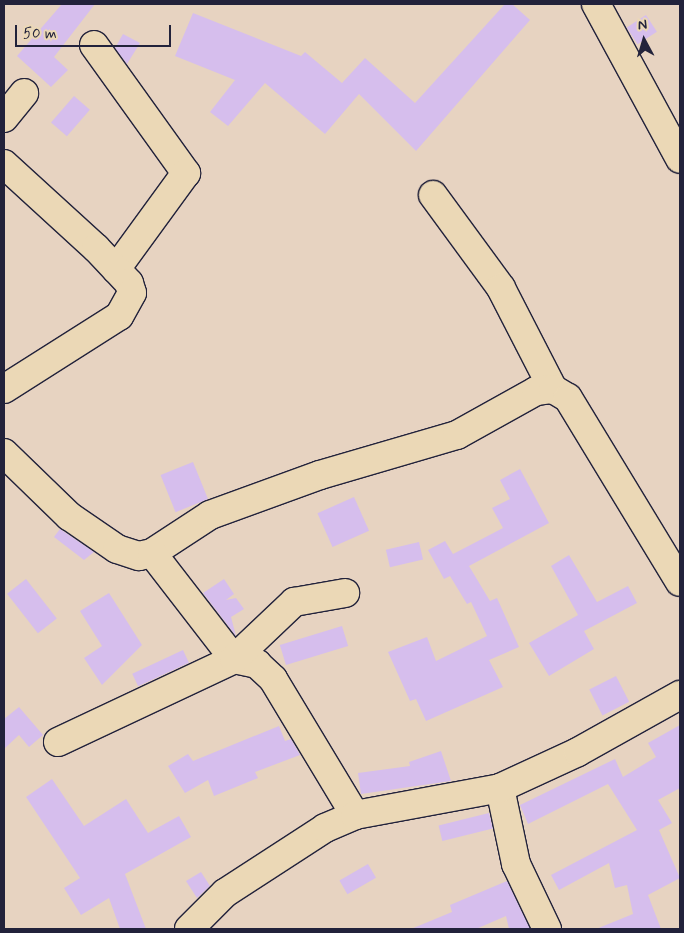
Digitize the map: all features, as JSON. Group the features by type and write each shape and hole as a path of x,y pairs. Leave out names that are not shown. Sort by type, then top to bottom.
{"street":[{"path":"596,4 680,159"},
{"path":"94,45 186,173 116,269"},
{"path":"4,118 24,92"},
{"path":"4,164 129,283 128,307 4,389"},
{"path":"433,195 501,288 554,389 568,398 680,582"},
{"path":"4,453 69,516 117,549 139,556 152,553 210,515 320,474 457,435 536,390 554,389"},
{"path":"152,553 234,659 257,664 273,679 355,816"},
{"path":"58,742 234,659 294,602 345,593"},
{"path":"189,929 225,893 326,828 355,816 500,788 578,752 680,695"},
{"path":"500,788 516,864 547,929"}],"building":[{"path":"62,4 95,4 54,57 68,70 51,87 17,56"},
{"path":"505,4 512,4 530,20 416,151 359,94 325,134 265,83 228,126 210,112 235,80 175,56 193,13 301,56 305,52 342,83 365,58 415,103"},
{"path":"646,15 657,32 638,44 627,28"},
{"path":"123,34 140,43 127,64 115,48"},
{"path":"74,96 90,110 67,136 51,122"},
{"path":"193,462 208,499 176,512 161,475"},
{"path":"520,469 549,523 469,566 490,601 497,598 519,647 489,660 503,687 426,721 416,699 410,701 388,652 427,637 436,661 487,636 471,602 467,604 450,576 444,579 428,550 445,541 453,554 503,528 492,508 510,499 500,480"},
{"path":"354,497 369,531 333,547 317,513"},
{"path":"60,529 94,552 84,560 54,537"},
{"path":"419,542 423,560 390,567 386,550"},
{"path":"569,555 597,602 628,586 637,603 584,631 594,649 549,676 529,643 578,615 551,566"},
{"path":"26,579 57,618 38,633 7,594"},
{"path":"224,579 234,594 226,600 236,598 244,609 231,617 236,636 203,593"},
{"path":"109,593 142,645 102,685 84,658 102,646 80,611"},
{"path":"342,626 348,646 286,665 280,645"},
{"path":"183,650 189,663 138,686 132,674"},
{"path":"616,676 629,702 602,715 589,690"},
{"path":"19,707 43,735 29,747 19,735 4,749 4,719"},
{"path":"680,725 680,788 658,800 672,823 659,830 680,878 648,895 661,929 596,929 633,914 627,885 615,888 609,863 559,890 551,875 637,830 608,784 528,824 520,805 615,759 623,777 656,757 648,743"},
{"path":"279,726 285,741 291,739 300,755 255,772 258,778 214,796 208,780 185,793 168,766 188,754 193,761"},
{"path":"441,751 451,781 361,794 358,773 410,766 409,762"},
{"path":"52,779 84,826 126,799 148,833 179,816 191,837 125,874 146,929 120,929 109,898 81,915 64,888 80,878 26,797"},
{"path":"489,813 493,829 442,841 439,826"},
{"path":"368,864 376,878 347,894 339,880"},
{"path":"201,872 210,886 197,898 186,881"},
{"path":"507,881 530,929 509,929 506,916 476,929 411,929 452,912 450,905"}]}
